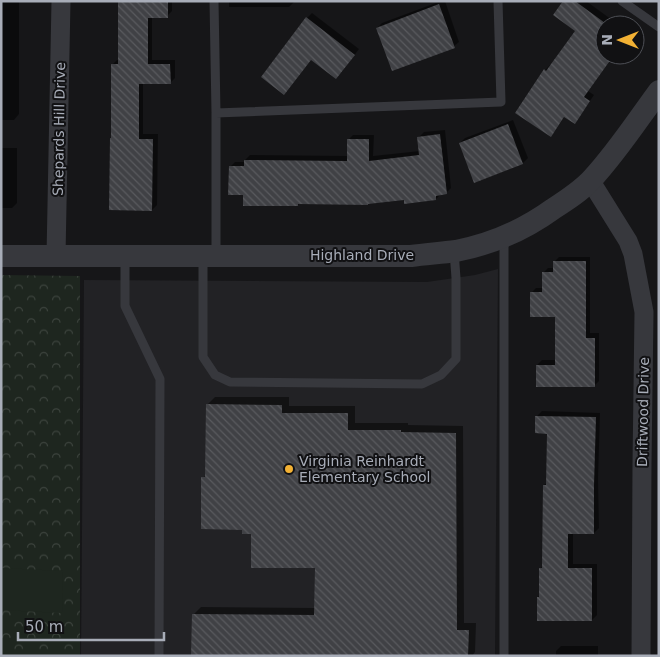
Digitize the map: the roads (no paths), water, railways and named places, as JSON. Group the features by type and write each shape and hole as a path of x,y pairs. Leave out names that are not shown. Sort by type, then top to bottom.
{"street":[{"name":"Shepards Hill Drive","path":"56,256 62,1"},
{"name":"Highland Drive","path":"1,256 411,256 454,251 485,244 528,226 571,197 590,180 617,148 659,91"},
{"name":"Driftwood Drive","path":"590,180 628,242 633,254 644,312 641,656"}],"lane":[{"path":"214,1 216,113 203,357 215,375 230,382 422,384 441,375 456,359 454,251"},
{"path":"216,113 501,102 498,1"},
{"path":"622,1 659,27"},
{"path":"504,237 504,656"},
{"path":"125,255 125,306 160,379 160,656"}],"place":[{"name":"Virginia Reinhardt Elementary School","path":"289,469"}]}
